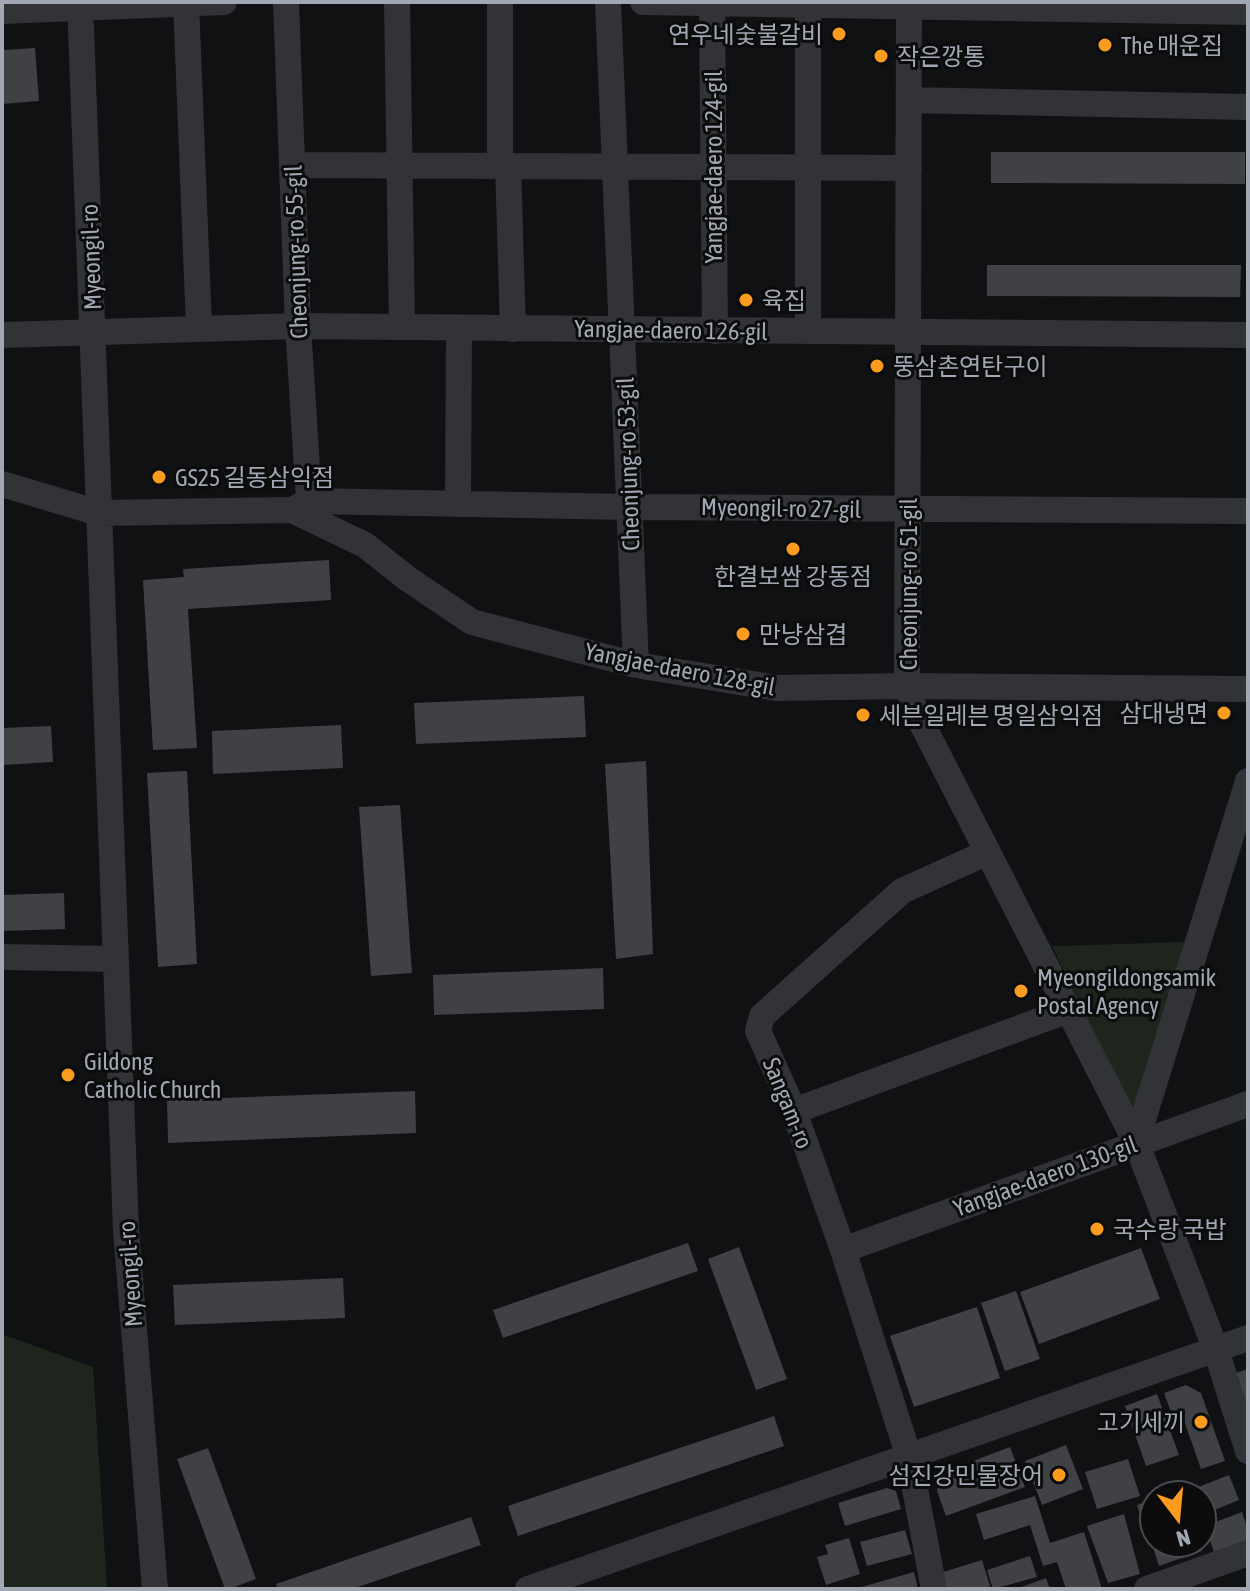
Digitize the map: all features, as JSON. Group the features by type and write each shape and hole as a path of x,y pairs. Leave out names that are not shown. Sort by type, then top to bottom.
{"street":[{"path":"2,11 80,5 224,2"},
{"name":"Cheonjung-ro 55-gil","path":"286,2 298,326 300,506"},
{"path":"397,2 402,327"},
{"path":"500,2 504,166 513,329"},
{"name":"Cheonjung-ro 53-gil","path":"608,2 636,665"},
{"path":"643,2 1043,6 1248,12"},
{"path":"186,3 199,328"},
{"name":"Yangjae-daero 124-gil","path":"698,3 713,168 715,331"},
{"name":"Myeongil-ro","path":"80,5 126,1230 155,1589"},
{"path":"808,5 808,331"},
{"name":"Cheonjung-ro 51-gil","path":"909,5 907,686 915,710 1136,1142 1216,1350 1248,1451"},
{"path":"909,100 1248,107"},
{"path":"292,165 909,168"},
{"name":"Yangjae-daero 126-gil","path":"2,335 298,326 1248,335"},
{"path":"458,504 459,328"},
{"path":"2,484 99,513"},
{"name":"Myeongil-ro 27-gil","path":"99,513 458,504 1248,511"},
{"name":"Yangjae-daero 128-gil","path":"300,506 365,545 408,579 472,622 636,665 776,688 1248,689"},
{"path":"1136,1142 1248,781"},
{"name":"Sangam-ro","path":"934,1589 909,1457 843,1250 794,1111 758,1031 762,1016 902,891 988,852"},
{"path":"2,957 116,959"},
{"path":"794,1111 1069,1010"},
{"name":"Yangjae-daero 130-gil","path":"843,1250 1248,1104"},
{"path":"528,1589 1248,1338"},
{"path":"1147,1589 1248,1553"}],"shaded area":[{"path":"1185,942 1135,1116 1052,946"},
{"path":"2,1334 93,1367 107,1589 2,1589"}],"building":[{"path":"35,48 39,101 2,104 2,50"},
{"path":"991,152 1245,152 1245,184 991,183"},
{"path":"987,265 1241,265 1240,297 987,296"},
{"path":"329,560 331,600 188,609 197,748 153,750 143,580 184,577 183,569"},
{"path":"584,696 586,737 416,744 414,703"},
{"path":"341,725 343,768 213,774 212,731"},
{"path":"51,726 53,762 2,765 2,728"},
{"path":"646,761 653,954 616,959 605,764"},
{"path":"187,771 197,964 158,967 147,773"},
{"path":"400,805 412,973 371,976 359,807"},
{"path":"64,893 65,929 2,931 2,895"},
{"path":"603,968 604,1009 434,1015 433,975"},
{"path":"415,1091 416,1133 168,1143 167,1100"},
{"path":"688,1243 698,1271 503,1338 493,1310"},
{"path":"739,1247 787,1379 756,1390 708,1259"},
{"path":"1141,1248 1160,1299 1039,1344 1020,1292"},
{"path":"343,1278 345,1318 175,1325 173,1285"},
{"path":"1016,1291 1040,1359 1005,1371 981,1303"},
{"path":"977,1307 1000,1378 914,1407 890,1336"},
{"path":"1248,1369 1248,1413 1233,1374"},
{"path":"1186,1385 1201,1393 1225,1461 1201,1469 1181,1412 1172,1415 1164,1393"},
{"path":"1157,1394 1179,1455 1146,1466 1125,1406"},
{"path":"774,1416 784,1446 518,1536 508,1506"},
{"path":"1066,1445 1083,1489 1042,1505 1025,1461"},
{"path":"1010,1447 1025,1487 946,1516 937,1491 942,1473"},
{"path":"208,1448 256,1579 229,1589 225,1589 177,1459"},
{"path":"1128,1459 1138,1497 1097,1509 1085,1472"},
{"path":"1229,1475 1239,1500 1218,1509 1218,1479"},
{"path":"887,1488 896,1491 901,1509 845,1526 838,1503"},
{"path":"1035,1496 1050,1543 1084,1532 1102,1589 1066,1589 1057,1562 1043,1566 1030,1525 984,1540 976,1514"},
{"path":"1242,1512 1248,1530 1248,1543 1218,1554 1218,1521"},
{"path":"1124,1514 1140,1574 1108,1583 1087,1526"},
{"path":"471,1517 481,1545 352,1589 278,1589 276,1584"},
{"path":"905,1530 912,1554 867,1566 860,1542"},
{"path":"849,1538 860,1574 826,1585 817,1557 828,1554 825,1545"},
{"path":"1030,1556 1037,1577 993,1589 987,1570"},
{"path":"1157,1559 1179,1559 1159,1566"},
{"path":"982,1560 991,1589 945,1589 940,1573"},
{"path":"914,1572 918,1589 858,1589 858,1588"},
{"path":"1046,1578 1050,1589 1016,1589"}],"place":[{"name":"연우네숯불갈비","path":"839,34"},
{"name":"The 매운집","path":"1105,45"},
{"name":"작은깡통","path":"881,56"},
{"name":"육집","path":"746,300"},
{"name":"뚱삼촌연탄구이","path":"877,366"},
{"name":"GS25 길동삼익점","path":"159,477"},
{"name":"한결보쌈 강동점","path":"793,549"},
{"name":"만냥삼겹","path":"743,634"},
{"name":"삼대냉면","path":"1224,713"},
{"name":"세븐일레븐 명일삼익점","path":"863,715"},
{"name":"Myeongildongsamik Postal Agency","path":"1021,991"},
{"name":"Gildong Catholic Church","path":"68,1075"},
{"name":"국수랑 국밥","path":"1097,1229"},
{"name":"고기세끼","path":"1201,1422"},
{"name":"섬진강민물장어","path":"1059,1475"}]}
